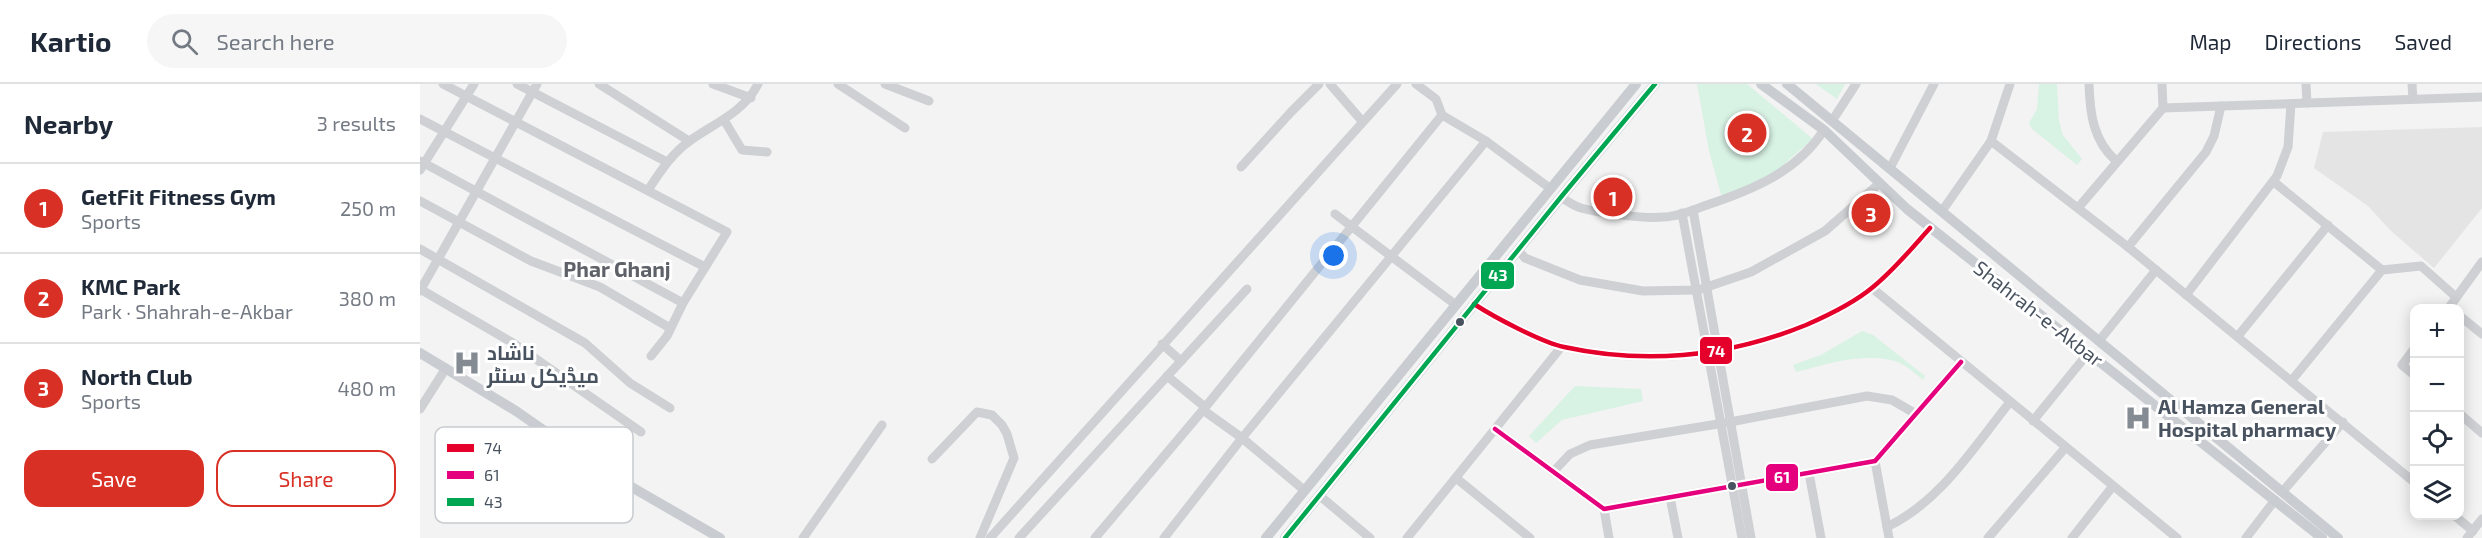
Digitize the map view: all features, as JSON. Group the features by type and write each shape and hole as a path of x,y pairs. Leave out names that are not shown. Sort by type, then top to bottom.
{"main road":[{"path":"1266,538 1636,84"},
{"path":"1285,538 1560,197 1655,84"},
{"name":"Shahrah-e-Akbar","path":"1761,84 1824,130 1930,228 2089,352 2338,538"},
{"name":"Shahrah-e-Akbar","path":"1787,84 2099,341 2279,496 2322,538"},
{"path":"1438,327 1450,336"},
{"path":"420,353 539,427"},
{"path":"633,488 720,538"}],"street":[{"path":"442,84 727,232 683,303 667,336 651,356"},
{"path":"474,84 421,165 683,303"},
{"path":"517,84 535,88 667,162"},
{"path":"599,84 689,141"},
{"path":"713,84 751,98"},
{"path":"648,190 667,162 689,141 724,120 751,98 758,84"},
{"path":"838,84 905,128"},
{"path":"885,84 929,101"},
{"path":"1241,168 1319,84"},
{"path":"1329,84 1362,122"},
{"path":"990,538 1396,84"},
{"path":"1416,84 1436,99 1442,115 1486,141 1551,189"},
{"path":"1832,121 1856,84"},
{"path":"1890,168 1934,84"},
{"path":"1942,212 1991,141 2010,84"},
{"path":"2089,84 2090,115 2096,135 2105,152 2116,161"},
{"path":"2078,208 2163,108 2162,84"},
{"path":"2306,84 2307,103"},
{"path":"2412,84 2413,99"},
{"path":"535,88 420,290 513,343 641,432"},
{"path":"2163,108 2482,97"},
{"path":"2187,295 2274,182 2288,147 2291,104"},
{"path":"2128,247 2206,152 2214,136 2221,106"},
{"path":"1095,538 1204,408 1442,115"},
{"path":"420,119 705,267"},
{"path":"724,120 742,150 768,152"},
{"path":"1560,197 1580,208 1663,218 1747,192 1785,171 1817,140 1824,130"},
{"path":"1164,538 1242,438 1486,141"},
{"path":"1991,141 2128,247 2410,478"},
{"path":"2274,182 2382,270"},
{"path":"1518,250 1525,258 1580,280 1642,291 1702,288 1751,272 1825,231 1880,183"},
{"path":"420,201 531,261 600,287 670,328"},
{"path":"1693,210 1702,288 1737,486 1742,538"},
{"path":"1682,213 1702,288"},
{"path":"1335,214 1456,305"},
{"path":"2238,336 2328,225"},
{"path":"1474,304 1491,315 1562,346 1623,356 1714,353 1777,337 1829,315 1872,288 1930,228"},
{"path":"420,249 585,343 630,383 670,408"},
{"path":"2452,304 2482,262"},
{"path":"2292,381 2382,270 2421,266 2456,297"},
{"path":"2099,341 2156,270"},
{"path":"1872,288 2171,536"},
{"path":"1019,538 1246,289"},
{"path":"2464,319 2482,334"},
{"path":"1162,344 1181,361"},
{"path":"1413,536 1456,478 1562,346"},
{"path":"2033,421 2089,352"},
{"path":"2410,355 2402,365 2410,371"},
{"path":"1604,509 1875,461 1961,362"},
{"path":"420,407 446,368"},
{"path":"1167,376 1304,490"},
{"path":"1553,472 1570,454 1590,445 1726,423 1867,396 1892,400 1916,414"},
{"path":"1887,527 1910,516 1940,490 2010,402"},
{"path":"932,459 977,412 992,415 1002,425 1014,458 980,538"},
{"path":"2464,417 2482,433"},
{"path":"2246,538 2343,422"},
{"path":"803,538 882,425"},
{"path":"1495,429 1604,509 1609,538"},
{"path":"1988,538 2065,448"},
{"path":"1875,461 1889,538"},
{"path":"1809,473 1821,538"},
{"path":"1456,478 1530,538"},
{"path":"1737,486 1751,538"},
{"path":"2072,538 2113,486"},
{"path":"1320,496 1370,538"},
{"path":"1670,497 1678,538"},
{"path":"2458,520 2470,534 2482,519"}],"shaded area":[{"path":"2482,127 2482,208 2434,268 2391,231 2368,206 2314,168 2323,132"}],"green space":[{"path":"1697,84 1747,84 1813,139 1774,173 1722,198 1709,151"},
{"path":"1816,84 1845,84 1837,99"},
{"path":"2039,84 2057,84 2059,121 2063,135 2082,159 2077,165 2032,129 2029,123 2037,109"},
{"path":"1862,331 1873,335 1925,376 1923,380 1900,363 1874,358 1834,362 1796,372 1793,365 1821,355"},
{"path":"1575,386 1641,389 1643,401 1562,420 1536,443 1529,436"}],"transit line":[{"name":"43","path":"1285,538 1655,84"},
{"name":"74","path":"1474,304 1531,335 1564,347 1595,353 1656,356 1717,351 1776,336 1815,321 1850,303 1866,293 1903,259 1930,228"},
{"name":"61","path":"1495,429 1604,509 1875,461 1961,362"}],"place":[{"name":"KMC Park","path":"1747,133"},
{"name":"GetFit Fitness Gym","path":"1613,197"},
{"name":"North Club","path":"1871,213"},
{"name":"ناشاد میڈیکل سنٹر","path":"467,363"},
{"name":"Al Hamza General Hospital pharmacy","path":"2138,418"}],"district":[{"name":"Phar Ghanj","path":"617,268"}]}
